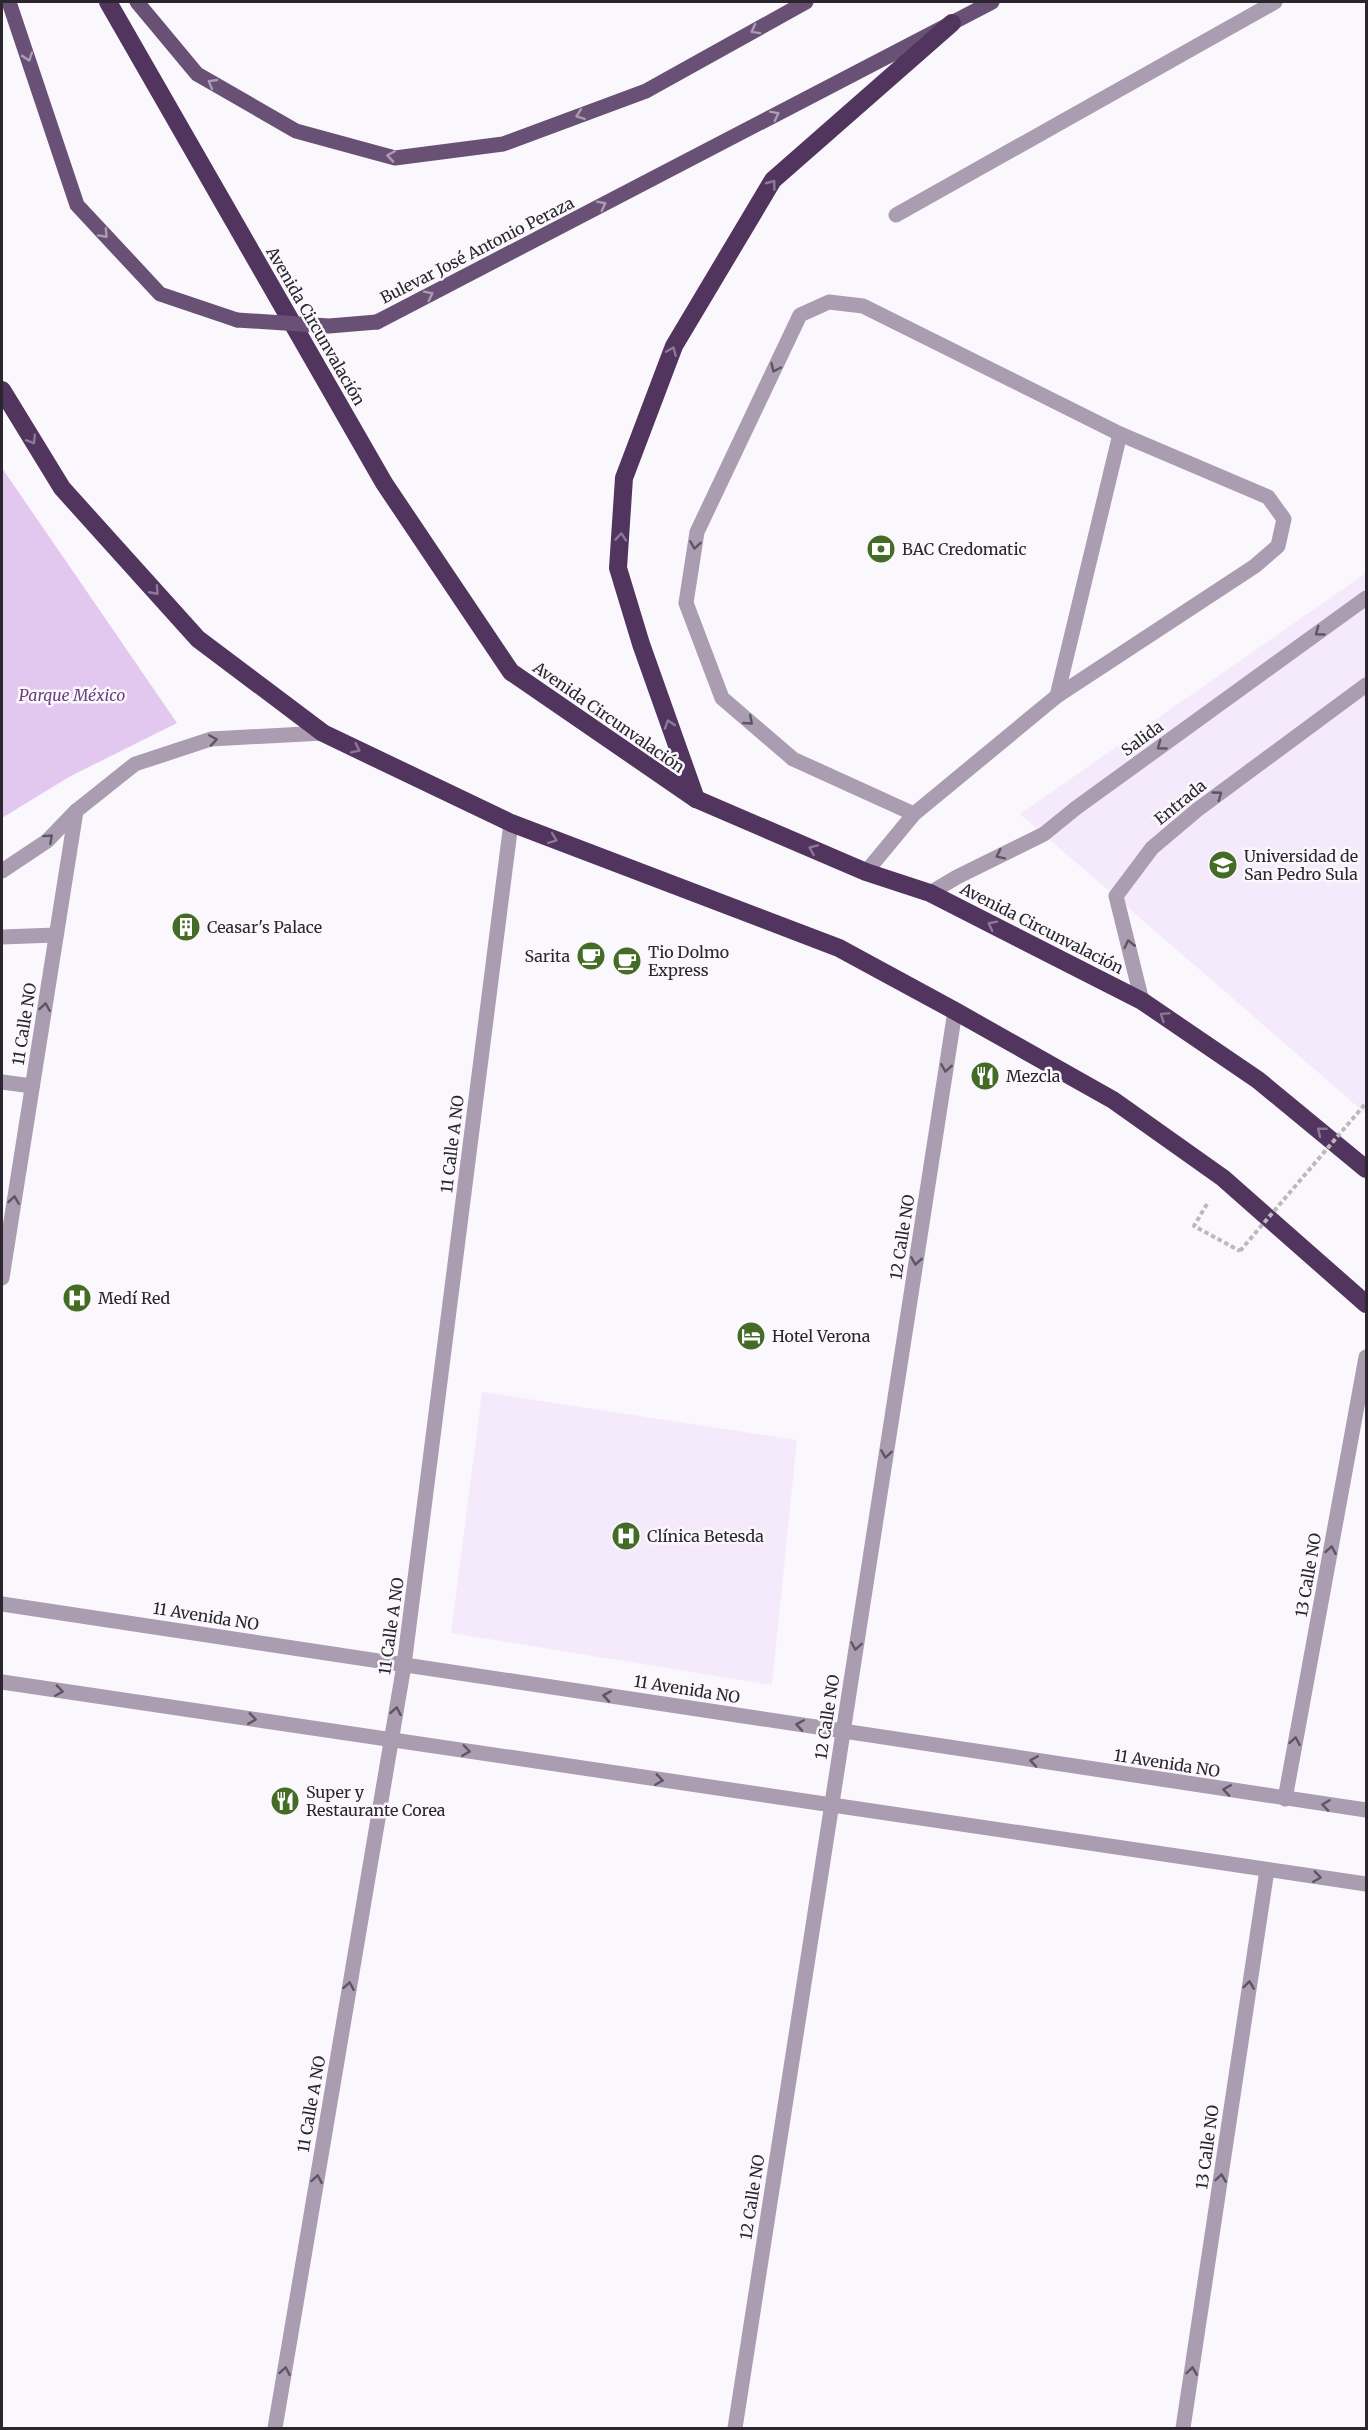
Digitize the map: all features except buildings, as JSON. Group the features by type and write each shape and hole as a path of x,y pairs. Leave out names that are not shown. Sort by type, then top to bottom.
{"highway":[{"name":"Avenida Circunvalación","path":"108,2 384,483 511,672 696,799 866,872 930,893 1142,1001 1258,1080 1366,1168"},
{"path":"696,799 641,644 618,568 624,478 674,346 773,180 952,23"},
{"path":"2,390 62,489 198,639 323,733 511,823 839,948 955,1011 1113,1100 1214,1171 1366,1304"}],"main road":[{"name":"Bulevar José Antonio Peraza","path":"9,2 77,205 160,294 237,320 329,326 377,322 992,2"},
{"path":"137,2 197,74 296,131 395,158 503,144 646,91 806,2"}],"street":[{"path":"896,215 1275,2"},
{"path":"866,872 914,814 1057,696 1256,566 1278,546 1284,519 1268,496 1120,434 863,306 829,302 800,315 697,532 686,603 722,698 793,759 914,814"},
{"path":"1057,696 1120,434"},
{"name":"Salida","path":"930,893 957,876 1044,834 1085,801 1366,598"},
{"name":"Entrada","path":"1142,1001 1116,896 1152,848 1197,810 1366,686"},
{"path":"2,871 47,841 76,811 135,764 211,739 323,733"},
{"name":"11 Calle NO","path":"2,1278 76,811"},
{"name":"11 Calle A NO","path":"275,2428 404,1665 511,823"},
{"path":"2,937 56,935"},
{"name":"12 Calle NO","path":"735,2428 955,1011"},
{"path":"2,1082 32,1086"},
{"name":"13 Calle NO","path":"1285,1799 1366,1357"},
{"name":"11 Avenida NO","path":"2,1604 1366,1810"},
{"path":"2,1682 1366,1884"},
{"name":"13 Calle NO","path":"1183,2428 1267,1870"}],"path":[{"path":"1194,1226 1240,1251 1366,1104"}],"shaded area":[{"name":"Universidad de San Pedro Sula","path":"1366,573 1366,1114 1020,814"},
{"name":"Clínica Betesda","path":"482,1392 797,1440 772,1685 451,1633"}],"green space":[{"name":"Parque México","path":"2,468 177,723 69,777 2,818"}],"place":[{"name":"BAC Credomatic","path":"881,549"},
{"name":"Universidad de San Pedro Sula","path":"1223,865"},
{"name":"Ceasar's Palace","path":"186,927"},
{"name":"Sarita","path":"591,956"},
{"name":"Tio Dolmo Express","path":"627,961"},
{"name":"Mezcla","path":"985,1076"},
{"name":"Medí Red","path":"77,1298"},
{"name":"Hotel Verona","path":"751,1336"},
{"name":"Clínica Betesda","path":"626,1536"},
{"name":"Super y Restaurante Corea","path":"285,1801"}]}
